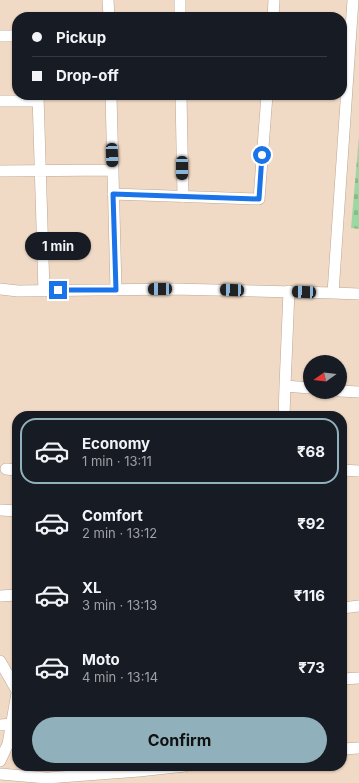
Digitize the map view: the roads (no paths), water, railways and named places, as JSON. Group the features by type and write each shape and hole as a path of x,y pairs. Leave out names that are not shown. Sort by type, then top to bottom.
{"street":[{"path":"108,0 109,12"},
{"path":"180,0 180,12"},
{"path":"273,12 274,0"},
{"path":"347,63 353,0"},
{"path":"0,36 12,36"},
{"path":"0,101 13,100"},
{"path":"38,100 44,291"},
{"path":"110,100 116,290"},
{"path":"181,100 183,197"},
{"path":"113,194 259,199 267,100"},
{"path":"333,293 344,100"},
{"path":"0,171 113,170"},
{"path":"0,290 44,291 174,289 359,294"},
{"path":"284,411 289,291"},
{"path":"285,386 303,387"},
{"path":"347,391 359,392"},
{"path":"6,469 12,470"},
{"path":"347,470 359,471"},
{"path":"0,510 12,511"},
{"path":"0,596 12,595"},
{"path":"347,607 359,606"},
{"path":"0,661 12,683"},
{"path":"347,679 359,678"},
{"path":"0,725 12,724 8,744 0,761"},
{"path":"347,748 359,748"},
{"path":"0,774 47,778 139,771"}]}
